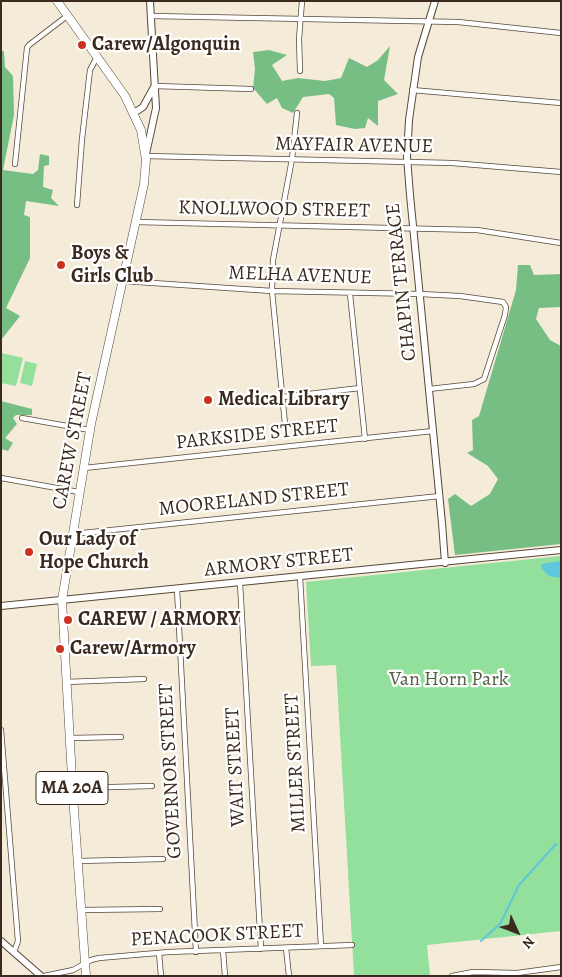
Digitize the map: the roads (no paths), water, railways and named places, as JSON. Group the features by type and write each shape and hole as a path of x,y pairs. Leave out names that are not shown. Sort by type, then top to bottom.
{"main road":[{"name":"CAREW STREET","path":"57,1 125,96 141,130 146,156 144,184 90,430 62,600 72,788 86,976"},
{"path":"146,156 156,108 150,1"},
{"name":"CHAPIN TERRACE","path":"435,1 418,57 412,90 408,162 445,563"},
{"path":"134,113 143,107 155,86"},
{"name":"ARMORY STREET","path":"1,606 300,578 561,550"},
{"path":"1,940 42,976"}],"street":[{"path":"300,71 299,39 302,1"},
{"path":"15,164 27,48 67,16"},
{"path":"151,16 458,22 561,33"},
{"path":"77,205 90,70 97,57"},
{"path":"155,86 251,89"},
{"path":"412,90 561,103"},
{"path":"285,424 272,292 273,260 292,159 297,112"},
{"name":"MAYFAIR AVENUE","path":"146,156 452,163 561,172"},
{"name":"KNOLLWOOD STREET","path":"136,222 477,230 561,243"},
{"name":"MELHA AVENUE","path":"122,281 272,292 420,294 498,300 505,304 505,315 484,379 474,384 429,389"},
{"path":"350,294 365,439"},
{"path":"282,397 360,388"},
{"path":"22,418 90,430"},
{"name":"PARKSIDE STREET","path":"84,468 433,431"},
{"path":"1,478 80,492"},
{"name":"MOORELAND STREET","path":"72,534 440,496"},
{"name":"MILLER STREET","path":"300,578 321,946"},
{"name":"WAIT STREET","path":"240,583 261,950"},
{"name":"GOVERNOR STREET","path":"177,589 196,952"},
{"path":"66,682 144,679"},
{"path":"1,730 18,941 14,952"},
{"path":"70,738 121,736"},
{"path":"72,788 152,786"},
{"path":"78,861 163,859"},
{"path":"81,910 160,909"},
{"name":"PENACOOK STREET","path":"42,976 73,970 90,960 99,958 159,953 352,945"},
{"path":"286,948 289,976"},
{"path":"223,951 225,976"},
{"path":"159,953 161,976"},
{"path":"452,976 473,972 533,973 561,967"}],"water":[{"path":"561,561 561,578 549,576 542,569 541,564"}],"waterway":[{"path":"481,941 500,924 519,885 556,844"}],"place":[{"name":"Carew/Algonquin","path":"82,45"},
{"name":"Boys & Girls Club","path":"61,265"},
{"name":"Medical Library","path":"208,400"},
{"name":"Our Lady of Hope Church","path":"29,552"},
{"name":"CAREW / ARMORY","path":"68,620"},
{"name":"Carew/Armory","path":"60,649"}],"park label":[{"name":"Van Horn Park","path":"449,680"}]}
